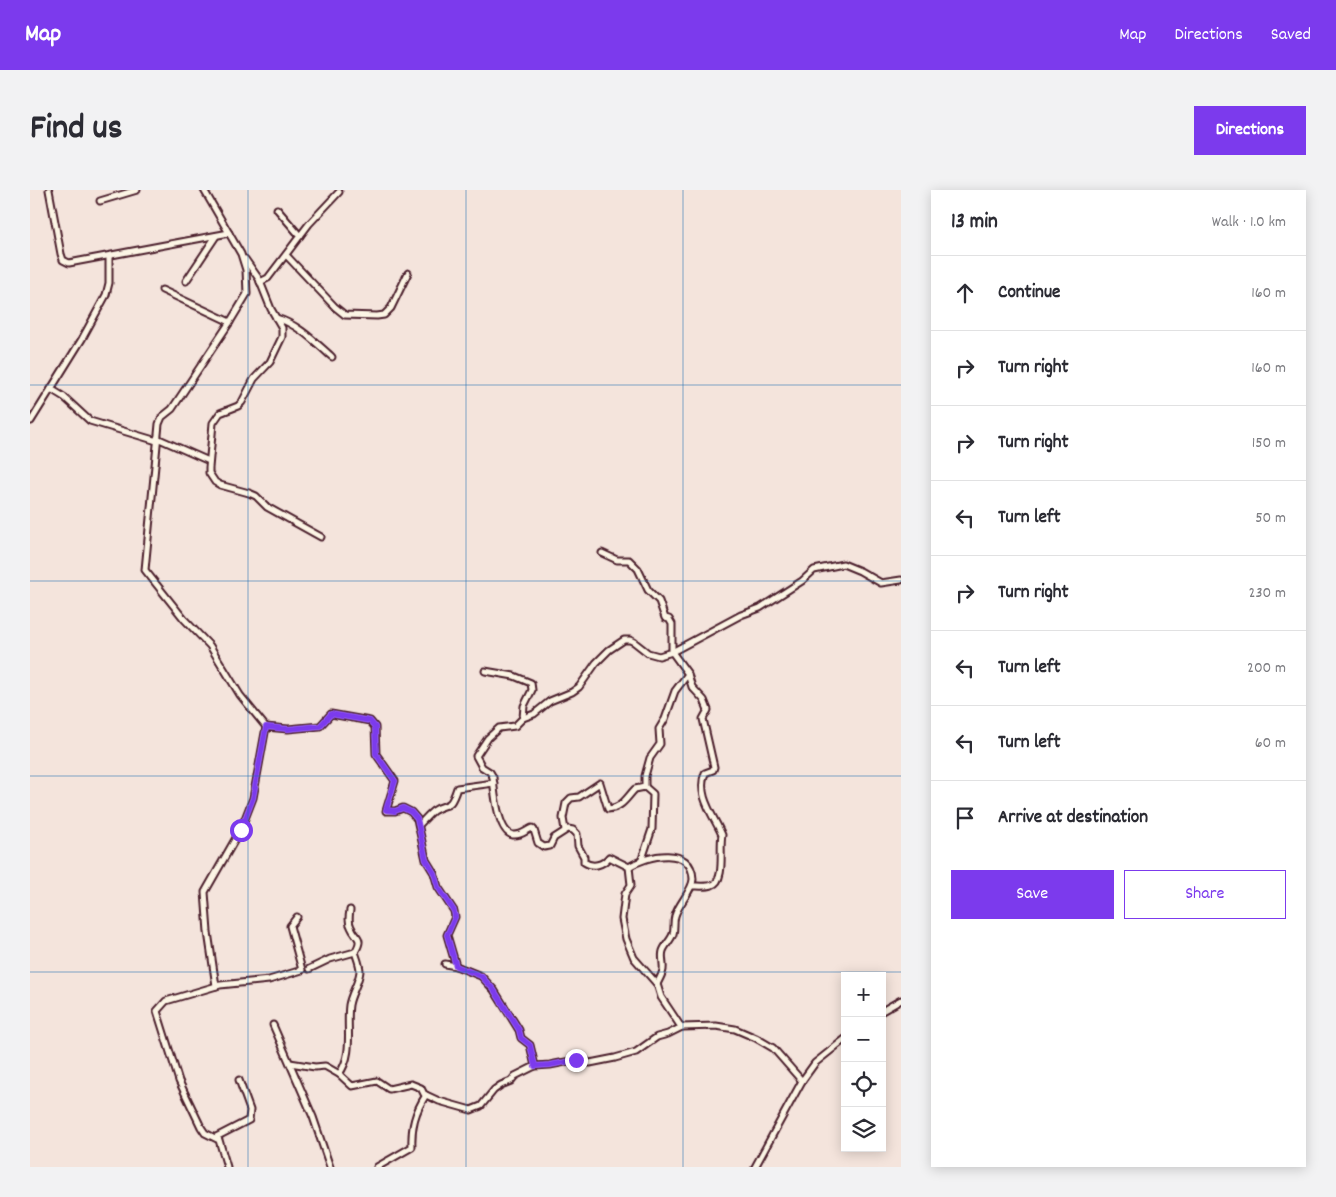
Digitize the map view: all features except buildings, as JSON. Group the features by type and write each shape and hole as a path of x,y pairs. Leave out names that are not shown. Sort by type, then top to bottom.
{"street":[{"path":"49,190 63,260 69,263 230,233"},
{"path":"100,201 137,190"},
{"path":"204,190 241,254 260,282 282,328 282,336 270,362 254,379 242,402 215,417 209,473 220,486 256,496 267,507 321,537"},
{"path":"260,282 268,278 300,236 339,192"},
{"path":"276,210 300,236"},
{"path":"186,281 216,236"},
{"path":"241,254 246,270 247,294 172,409 162,417 159,424 145,570 184,618 210,646 240,695 266,727 288,729 320,726 331,714 370,721 375,727 376,754 395,781 386,810 395,811 403,808 417,819 426,860 434,873 438,887 454,911 455,917 447,935 456,966"},
{"path":"286,255 335,307 345,315 384,315 391,308 408,273"},
{"path":"31,421 82,339 106,295 109,283 109,256"},
{"path":"162,290 230,322"},
{"path":"276,318 295,326 332,357"},
{"path":"51,390 64,397 90,421 157,440 209,461"},
{"path":"602,554 617,560 629,560 638,569 648,590 659,601 665,618 669,619 672,624 672,652 688,674 692,687 704,700 708,710 703,719 714,766 713,770 705,773 702,779 703,794 722,835 720,844 720,874 718,882 713,886 692,886"},
{"path":"629,867 609,857 599,865 588,865 584,862 584,857 578,846 577,834 573,830 565,830 554,838 550,846 544,847 538,843 532,828 523,834 511,835 504,829 493,777 490,772 482,767 476,756 488,738 499,728 514,726 523,718 534,714 550,701 579,687 596,663 609,650 624,640 630,640 648,653 659,656 672,652 741,614 760,608 798,584 814,570 843,564 881,583 901,580"},
{"path":"485,671 514,676 532,683 532,690 524,706 523,718"},
{"path":"644,787 650,758 660,744 659,729 675,691 688,674"},
{"path":"216,986 208,932 205,892 241,830 253,798 266,727"},
{"path":"418,825 431,812 448,805 453,800 456,788 494,783"},
{"path":"565,830 563,812 570,798 578,797 600,783 608,809 614,809 621,806 635,789 644,787"},
{"path":"642,859 652,829 654,802 653,794 644,787"},
{"path":"629,867 642,859 677,856 683,859 691,870 693,878 692,886 674,917 676,925 672,937 663,950 663,971 657,984"},
{"path":"629,867 631,885 624,902 623,928 629,949 634,958 657,984 661,997 682,1027"},
{"path":"338,1074 344,1067 349,1047 347,1026 349,1003 360,972 355,952 359,944 359,937 349,924 350,910"},
{"path":"227,1167 222,1146 216,1137 205,1133 201,1127 179,1081 157,1011 166,1001 216,986 269,980 302,970 290,926 297,917"},
{"path":"309,969 330,959 355,952"},
{"path":"445,964 456,966 481,976 494,990 519,1030 521,1038 530,1045 535,1066"},
{"path":"886,1009 901,1000"},
{"path":"274,1025 313,1118 330,1167"},
{"path":"290,1063 315,1067 325,1066 352,1086 377,1081 389,1089 411,1084 421,1088 426,1096 439,1102 471,1110 481,1106 494,1090 501,1085 511,1082 515,1076 535,1066 576,1060 590,1063 615,1058 636,1052 657,1037 682,1027 716,1026 735,1029 773,1048 802,1081"},
{"path":"755,1167 802,1081 815,1063 841,1042"},
{"path":"216,1137 249,1120 250,1110 239,1080"},
{"path":"377,1167 412,1147 411,1128 416,1112 426,1096"}],"route":[{"path":"241,830 253,798 266,727 288,729 320,726 331,714 370,721 375,727 376,754 395,781 386,810 395,811 403,808 411,812 417,819 426,860 434,873 438,887 454,911 455,917 447,935 456,966 481,976 494,990 519,1030 521,1038 530,1045 535,1066 576,1060"}]}
